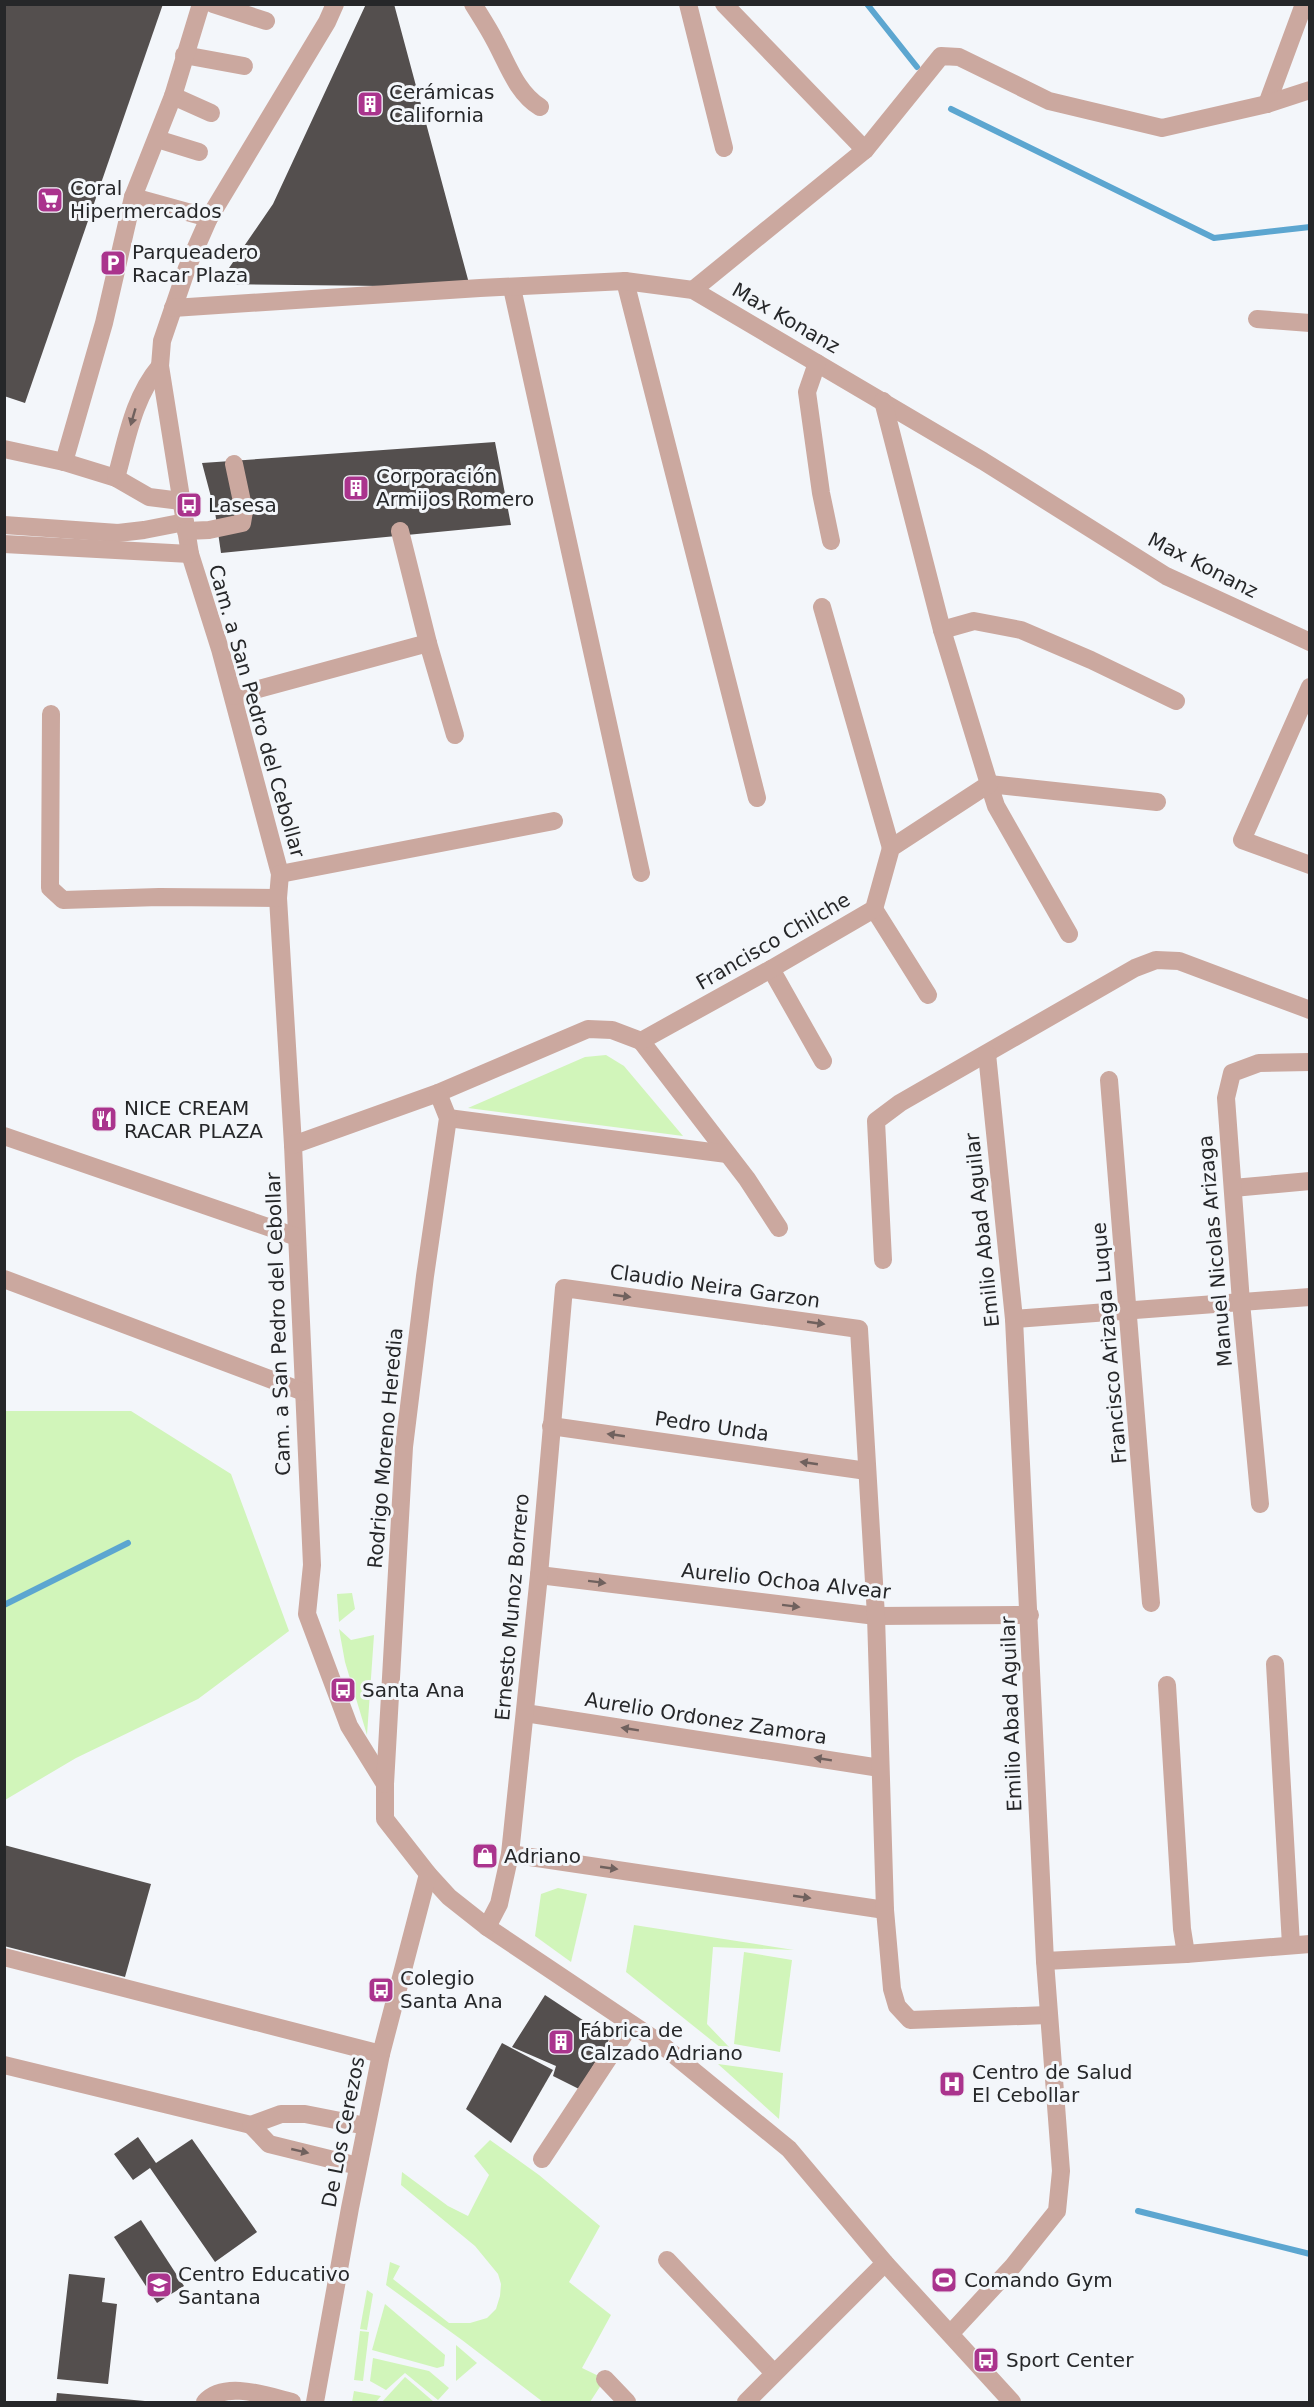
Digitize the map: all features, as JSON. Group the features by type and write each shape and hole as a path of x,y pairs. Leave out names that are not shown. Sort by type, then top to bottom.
{"street":[{"path":"64,462 104,323 133,197 173,96 201,4"},
{"path":"213,4 267,21"},
{"name":"Cam. a San Pedro del Cebollar","path":"335,4 327,22 209,218 162,341 160,366 190,554 220,649 280,874 278,898 293,1145 312,1565 307,1614 349,1726 385,1784"},
{"path":"473,4 518,86 530,101 540,107"},
{"path":"688,4 724,148"},
{"path":"724,4 865,150"},
{"path":"1267,104 1304,4"},
{"path":"184,55 244,66"},
{"path":"693,290 865,150 941,57 959,57 1049,101 1162,128 1267,104 1310,90"},
{"path":"173,96 211,112"},
{"path":"157,139 199,152"},
{"path":"133,197 209,218"},
{"path":"625,281 757,798"},
{"name":"Max Konanz","path":"173,308 625,281 693,290 883,401 1166,576 1310,642"},
{"path":"512,288 641,873"},
{"path":"1257,319 1310,323"},
{"path":"817,363 807,392 821,493 831,541"},
{"path":"116,478 139,399 147,382 160,366"},
{"path":"883,401 942,630 996,806 1069,934"},
{"path":"4,449 64,462 116,478 149,497 181,501"},
{"path":"4,525 133,532 185,526 209,530 242,523 244,511 234,464"},
{"path":"400,531 428,643 455,735"},
{"path":"4,544 190,554"},
{"path":"822,607 891,848 989,784 1157,802"},
{"path":"942,630 974,621 1021,630 1091,660 1176,701"},
{"path":"233,696 428,643"},
{"path":"1310,687 1242,840 1310,865"},
{"path":"51,714 50,888 63,900 159,897 278,898"},
{"path":"280,874 554,821"},
{"name":"Francisco Chilche","path":"641,1041 874,909 891,848"},
{"path":"874,909 928,995"},
{"path":"883,1260 876,1121 900,1103 1135,968 1156,960 1179,961 1310,1010"},
{"path":"771,969 823,1061"},
{"path":"293,1145 438,1093 588,1029 612,1030 641,1041 728,1154 779,1228"},
{"name":"Emilio Abad Aguilar","path":"951,2334 1013,2266 1057,2211 1061,2171 1044,1961 1030,1615 1014,1319 987,1054"},
{"name":"Manuel Nicolas Arizaga","path":"1260,1504 1241,1302 1226,1098 1232,1073 1259,1063 1310,1062"},
{"name":"Francisco Arizaga Luque","path":"1109,1080 1151,1603"},
{"path":"438,1093 448,1118 728,1154"},
{"name":"Rodrigo Moreno Heredia","path":"385,1784 404,1447 424,1276 448,1118"},
{"path":"4,1136 297,1237"},
{"path":"1233,1188 1310,1181"},
{"path":"4,1279 304,1392"},
{"name":"Claudio Neira Garzon","path":"564,1288 859,1329 867,1471"},
{"name":"Ernesto Munoz Borrero","path":"487,1927 499,1904 510,1854 539,1575 564,1288"},
{"path":"1014,1319 1310,1297"},
{"name":"Pedro Unda","path":"551,1426 867,1471"},
{"path":"867,1471 876,1616 885,1910 892,1989 897,2006 910,2020 1048,2015"},
{"name":"Aurelio Ochoa Alvear","path":"539,1575 876,1616 1030,1615"},
{"path":"1275,1664 1291,1945"},
{"path":"1167,1685 1182,1929 1186,1954"},
{"name":"Aurelio Ordonez Zamora","path":"525,1713 880,1768"},
{"path":"385,1784 385,1819 449,1897 487,1927 657,2041 789,2149 885,2263 1012,2403"},
{"path":"510,1854 885,1910"},
{"name":"De Los Cerezos","path":"315,2403 381,2054 428,1874"},
{"path":"1044,1961 1186,1954 1310,1944"},
{"path":"4,1957 381,2054"},
{"path":"542,2159 631,2024"},
{"path":"4,2065 251,2125 269,2144 358,2166"},
{"path":"251,2125 281,2114 305,2114 366,2126"},
{"path":"667,2260 774,2373"},
{"path":"751,2401 774,2373 885,2263"},
{"path":"605,2379 627,2403"},
{"path":"205,2403 212,2395 232,2390 292,2403"}],"green space":[{"path":"606,1055 624,1066 683,1136 468,1108 585,1057"},
{"path":"5,1411 131,1411 231,1474 289,1631 198,1699 76,1758 5,1800"},
{"path":"352,1593 355,1609 339,1622 337,1594"},
{"path":"339,1629 351,1640 374,1635 367,1735 345,1662"},
{"path":"558,1888 587,1894 571,1962 535,1936 541,1894"},
{"path":"634,1925 794,1950 713,1947 707,2024 729,2047 721,2048 626,1972"},
{"path":"744,1952 792,1960 780,2052 734,2044"},
{"path":"718,2064 783,2073 779,2119"},
{"path":"490,2140 539,2175 600,2226 569,2282 611,2315 582,2368 605,2379 590,2402 543,2402 386,2285 390,2262 400,2266 393,2279 449,2323 470,2323 487,2318 496,2309 501,2284 498,2274 475,2246 401,2185 402,2172 448,2206 468,2216 489,2175 474,2156"},
{"path":"367,2290 373,2294 367,2330 360,2329"},
{"path":"385,2304 445,2355 444,2366 437,2368 372,2350"},
{"path":"360,2331 369,2332 363,2381 354,2380"},
{"path":"456,2345 477,2363 456,2381"},
{"path":"373,2358 429,2371 449,2388 438,2400 405,2373 386,2390 370,2381"},
{"path":"405,2377 434,2402 382,2402"},
{"path":"354,2391 381,2396 376,2402 352,2402"}],"building":[{"name":"Coral Hipermercados","path":"4,4 163,4 25,403 4,396"},
{"name":"Cerámicas California","path":"366,4 394,4 470,287 218,284 273,204"},
{"name":"Corporación Armijos Romero","path":"495,442 511,525 221,553 215,512 202,463"},
{"path":"4,1845 151,1884 125,1977 4,1946"},
{"name":"Fábrica de Calzado Adriano","path":"545,1995 610,2038 579,2089 553,2076 556,2066 512,2047"},
{"path":"502,2043 553,2070 511,2143 466,2109"},
{"path":"138,2137 156,2163 192,2139 257,2232 215,2262 150,2168 133,2180 114,2154"},
{"path":"141,2220 184,2286 157,2303 114,2237"},
{"path":"69,2274 105,2278 102,2302 117,2304 108,2384 57,2379"},
{"path":"57,2393 145,2401 145,2402 56,2402"}],"waterway":[{"path":"867,4 917,67"},
{"path":"951,109 1214,238 1310,227"},
{"path":"4,1605 128,1543"},
{"path":"1138,2211 1310,2254"}],"place":[{"name":"Cerámicas California","path":"370,104"},
{"name":"Coral Hipermercados","path":"50,200"},
{"name":"Parqueadero Racar Plaza","path":"113,263"},
{"name":"Corporación Armijos Romero","path":"356,488"},
{"name":"Lasesa","path":"189,505"},
{"name":"NICE CREAM RACAR PLAZA","path":"104,1119"},
{"name":"Santa Ana","path":"343,1690"},
{"name":"Adriano","path":"485,1856"},
{"name":"Colegio Santa Ana","path":"381,1990"},
{"name":"Fábrica de Calzado Adriano","path":"561,2042"},
{"name":"Centro de Salud El Cebollar","path":"952,2084"},
{"name":"Comando Gym","path":"944,2280"},
{"name":"Centro Educativo Santana","path":"159,2285"},
{"name":"Sport Center","path":"986,2360"}]}
